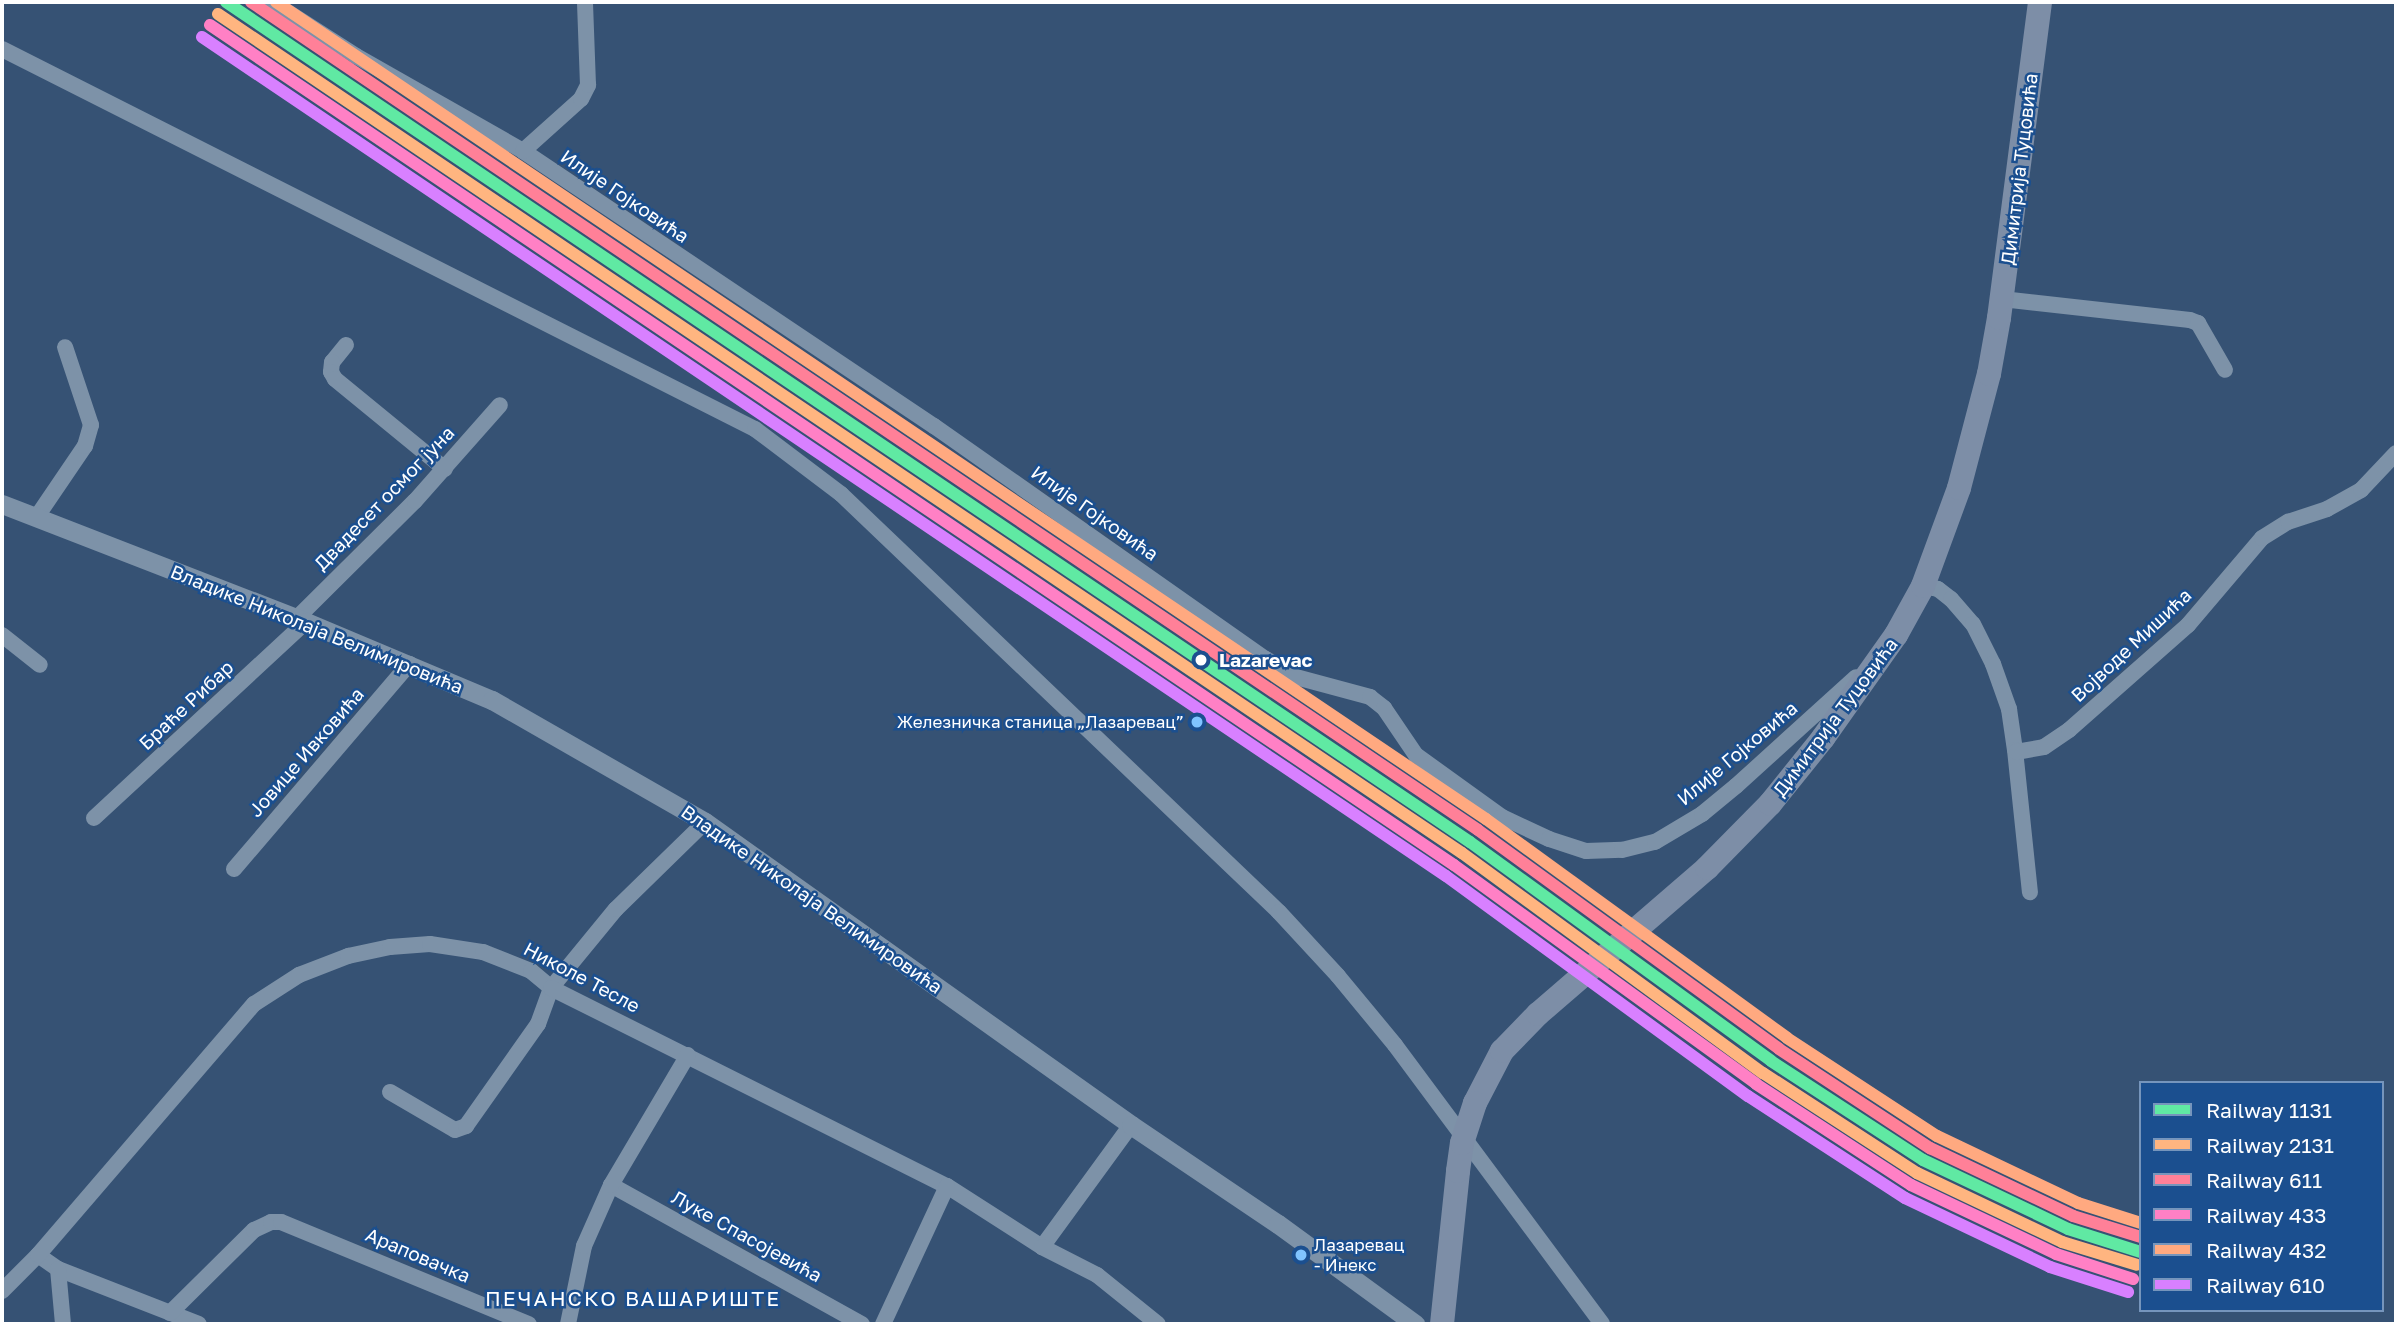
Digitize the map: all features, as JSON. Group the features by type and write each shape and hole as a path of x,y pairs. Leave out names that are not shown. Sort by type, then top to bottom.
{"main road":[{"name":"Димитрија Туцовића","path":"1442,1324 1462,1143 1475,1102 1502,1051 1578,979 1707,868 1770,804 1823,738 1880,658 1923,586 1977,429 2002,299 2040,2"}],"street":[{"name":"Илије Гојковића","path":"272,2 356,56 523,151 934,426 1266,659 1296,677 1370,698 1384,708 1416,755 1426,764 1502,817 1549,839 1587,851 1622,850 1655,842 1702,814 1880,658"},
{"path":"523,151 581,99 587,85 585,2"},
{"path":"2,49 755,429 841,494 1279,912 1338,976 1395,1045 1602,1324"},
{"path":"2002,299 2190,320 2198,323 2225,370"},
{"path":"346,345 332,362 331,372 335,379 445,469"},
{"path":"36,518 85,446 91,425 65,347"},
{"name":"Двадесет осмог јуна","path":"302,620 445,469 500,405"},
{"name":"Војводе Мишића","path":"2016,752 2044,747 2069,730 2188,625 2262,538 2288,522 2327,509 2361,490 2396,453"},
{"name":"Владике Николаја Велимировића","path":"2,504 302,620 492,700 705,822 1131,1125 1278,1224 1415,1324"},
{"path":"1923,586 1938,589 1973,624 1993,664 2009,709 2030,892"},
{"name":"Браће Рибар","path":"94,818 302,620"},
{"path":"2,635 40,665"},
{"name":"Јовице Ивковића","path":"234,869 409,663"},
{"path":"390,1092 455,1130 466,1126 538,1024 551,988 616,909 705,822"},
{"name":"Николе Тесле","path":"2,1291 38,1255 254,1004 299,975 348,956 390,947 430,944 483,952 531,971 551,988 947,1186 1042,1247 1097,1275 1158,1324"},
{"path":"568,1324 584,1246 611,1185 688,1055"},
{"path":"1042,1247 1131,1125"},
{"name":"Луке Спасојевића","path":"611,1185 862,1324"},
{"path":"883,1324 947,1186"},
{"name":"Араповачка","path":"170,1313 254,1230 271,1222 290,1225 528,1324"},
{"path":"38,1255 58,1269 199,1324"},
{"path":"58,1269 63,1324"}],"rail line":[{"name":"1131","path":"226,2 1470,842 1771,1061 1923,1160 2068,1229 2139,1251"},
{"name":"611","path":"251,2 1478,830 1779,1049 1930,1148 2073,1216 2139,1236"},
{"name":"432","path":"276,2 1486,819 1787,1038 1937,1136 2078,1203 2139,1222"},
{"name":"2131","path":"218,14 1462,853 1763,1073 1917,1173 2062,1242 2137,1265"},
{"name":"433","path":"210,25 1454,865 1756,1084 1911,1185 2056,1254 2133,1279"},
{"name":"610","path":"202,37 1446,876 1748,1096 1905,1198 2050,1267 2128,1292"}],"place":[{"name":"Lazarevac","path":"1201,660"},
{"name":"Железничка станица „Лазаревац”","path":"1197,722"},
{"name":"Лазаревац - Инекс","path":"1301,1255"}],"district":[{"name":"ПЕЧАНСКО ВАШАРИШТЕ","path":"633,1298"}]}
